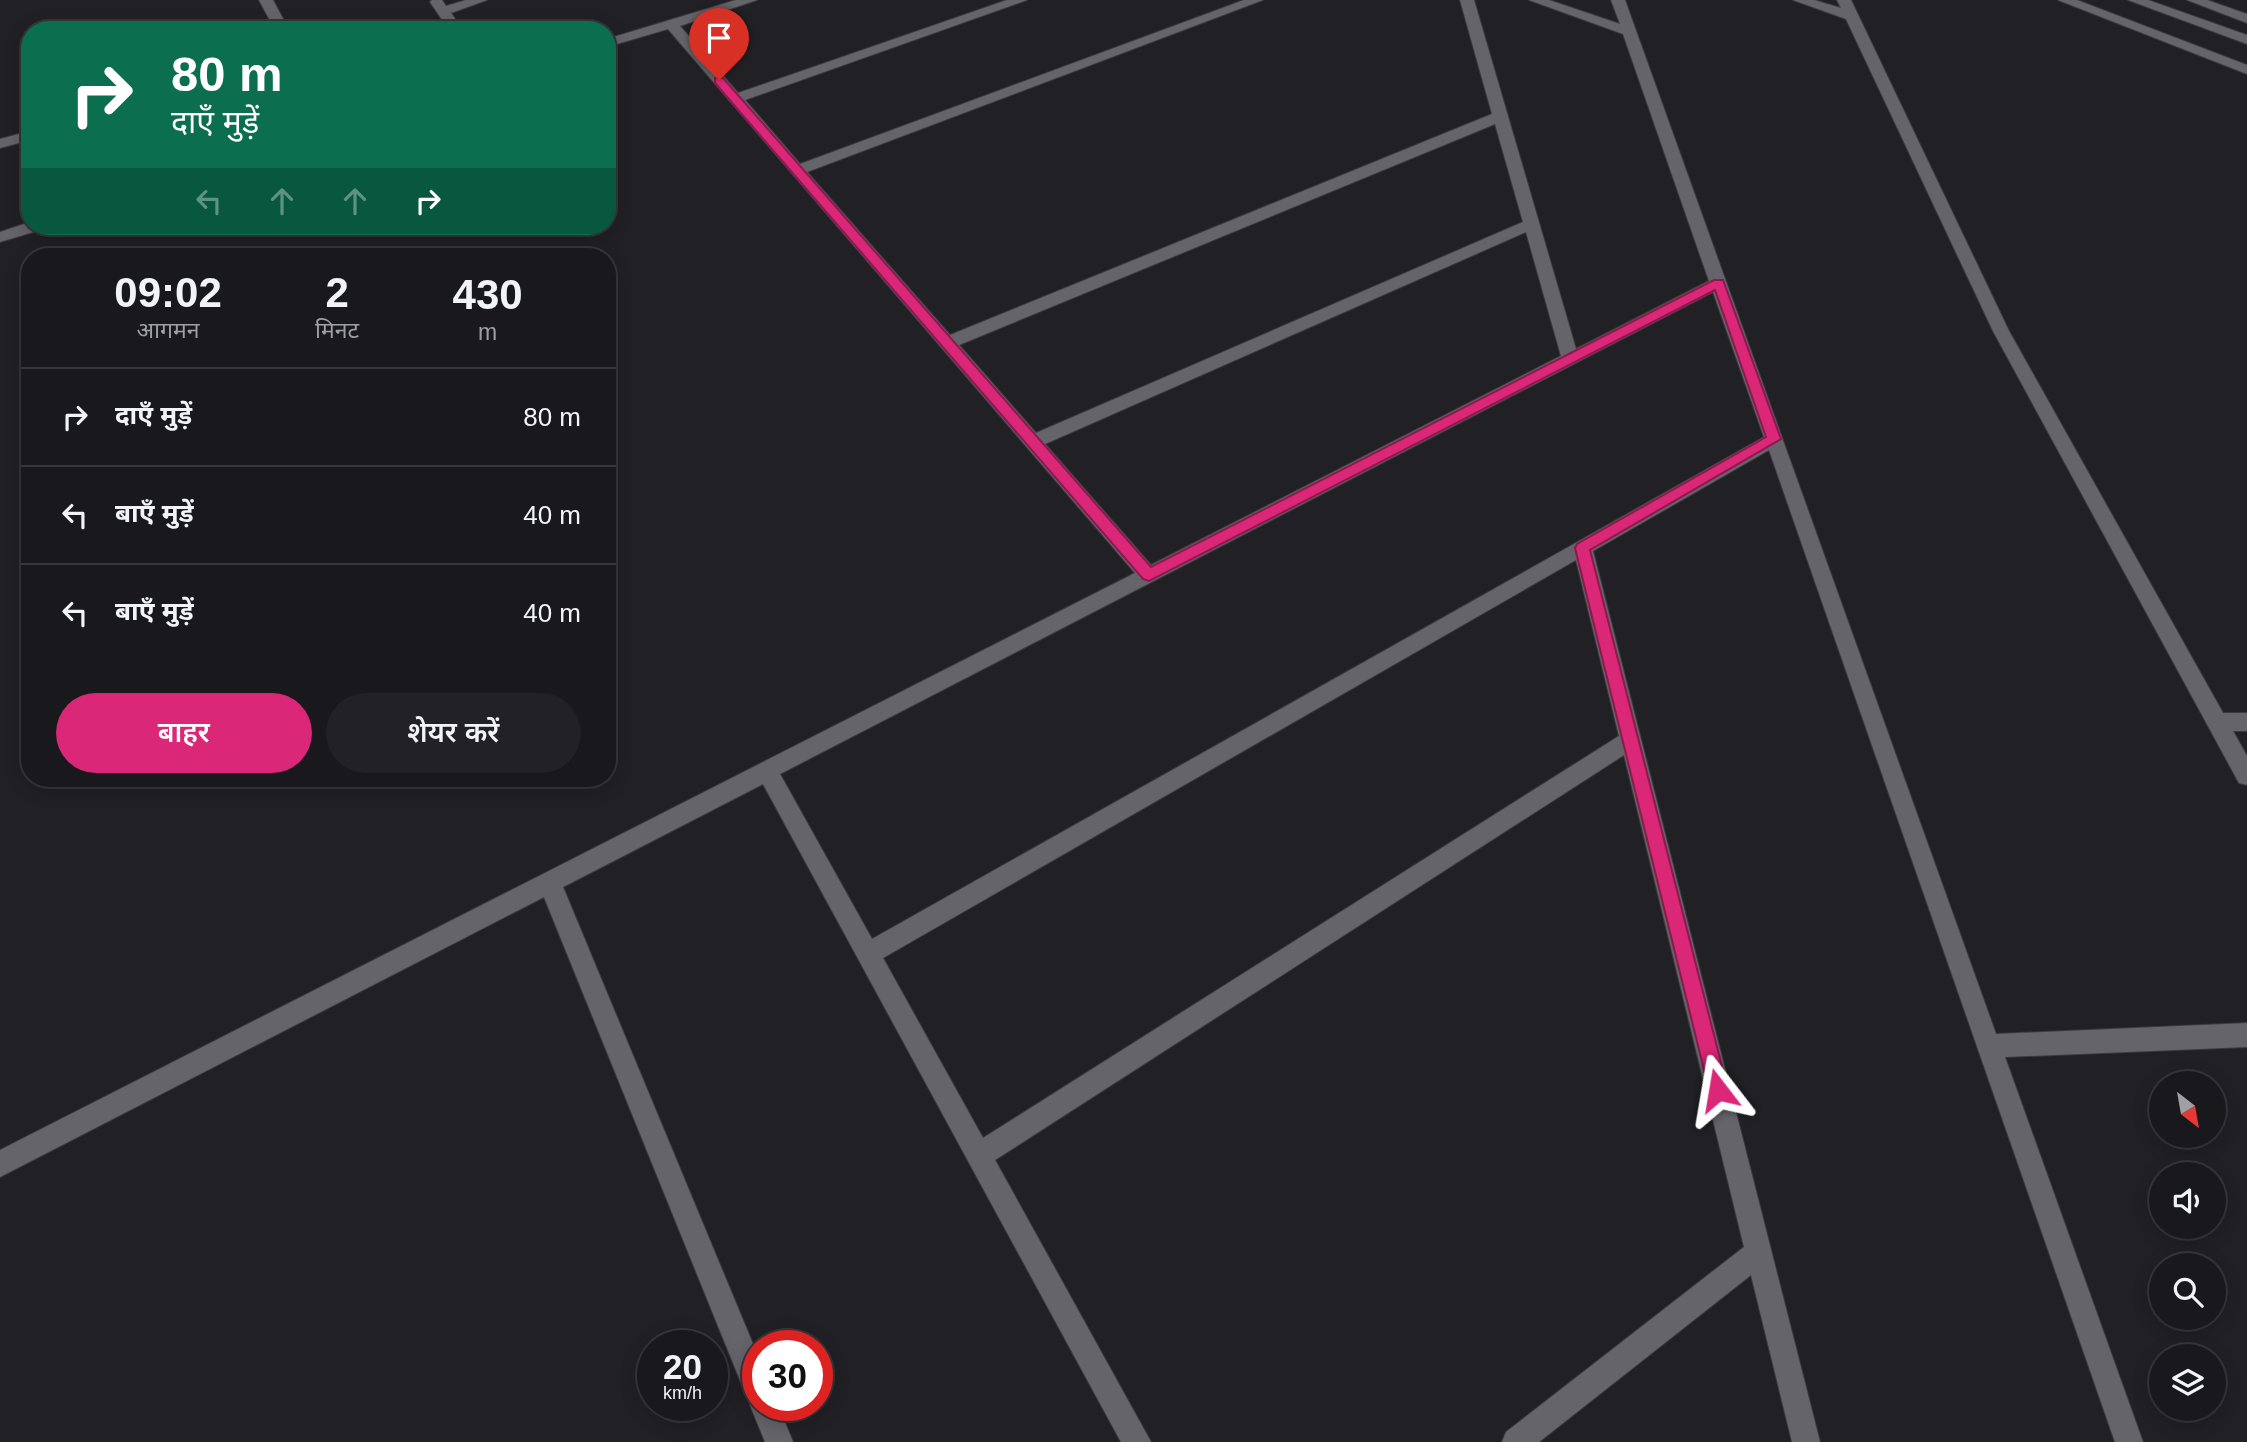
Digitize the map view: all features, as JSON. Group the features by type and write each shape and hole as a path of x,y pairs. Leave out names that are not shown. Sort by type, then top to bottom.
{"street":[{"path":"266,0 277,21"},
{"path":"450,21 440,6 480,0"},
{"path":"616,40 750,0"},
{"path":"735,99 1020,0"},
{"path":"797,170 1256,0"},
{"path":"1467,0 1570,359"},
{"path":"1536,0 1630,32"},
{"path":"1618,0 2129,1442"},
{"path":"1800,0 1848,8 2001,331 2247,776"},
{"path":"2065,0 2247,70"},
{"path":"2135,0 2247,40"},
{"path":"2194,0 2247,19"},
{"path":"670,23 1149,575"},
{"path":"947,343 1501,116"},
{"path":"0,144 21,138"},
{"path":"1032,442 1531,224"},
{"path":"0,237 21,230"},
{"path":"0,1164 1718,283"},
{"path":"868,954 1774,439"},
{"path":"1583,548 1807,1442"},
{"path":"2219,722 2247,722"},
{"path":"979,1155 1630,740"},
{"path":"766,771 1137,1442"},
{"path":"550,883 742,1351"},
{"path":"1989,1046 2247,1035"},
{"path":"1516,1442 1759,1252"},
{"path":"770,1421 779,1442"}],"route":[{"path":"719,80 1149,575 1718,283 1774,439 1583,548 1718,1090"}]}
